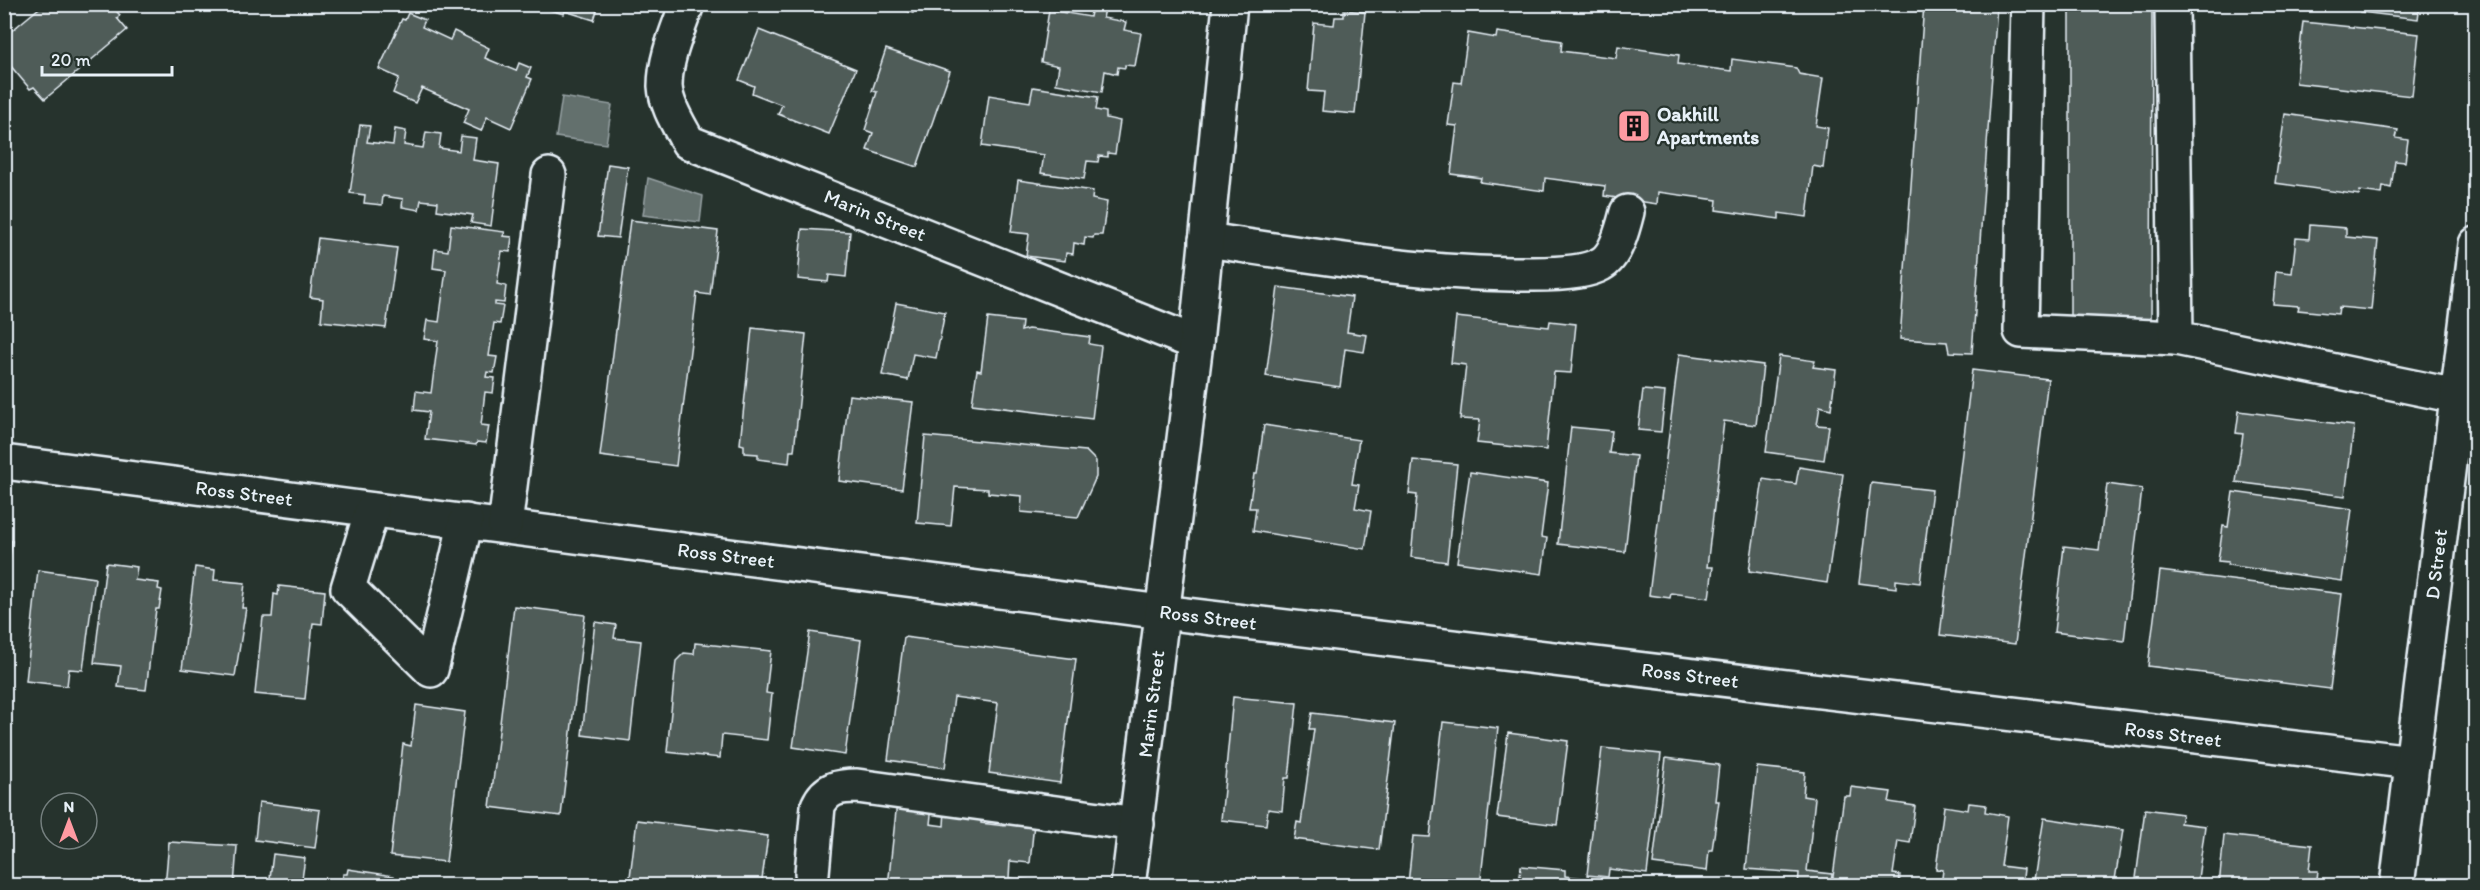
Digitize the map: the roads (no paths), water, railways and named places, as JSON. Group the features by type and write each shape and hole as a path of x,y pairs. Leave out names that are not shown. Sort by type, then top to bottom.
{"street":[{"name":"Marin Street","path":"687,4 668,61 665,87 674,115 688,141 1196,343"},
{"name":"Marin Street","path":"1128,885 1196,343 1230,4"},
{"path":"2028,4 2021,331 2176,338 2456,396"},
{"path":"2172,4 2176,338"},
{"path":"505,526 549,176"},
{"path":"1206,240 1364,263 1502,274 1564,274 1602,264 1618,243 1627,212"},
{"name":"D Street","path":"2397,885 2475,243"},
{"name":"Ross Street","path":"4,462 1162,612 2412,762"},
{"path":"372,510 348,588 431,670 466,521"},
{"path":"812,873 818,806 821,798 829,790 841,786 868,787 1137,824"}],"place":[{"name":"Oakhill Apartments","path":"1634,126"}]}
